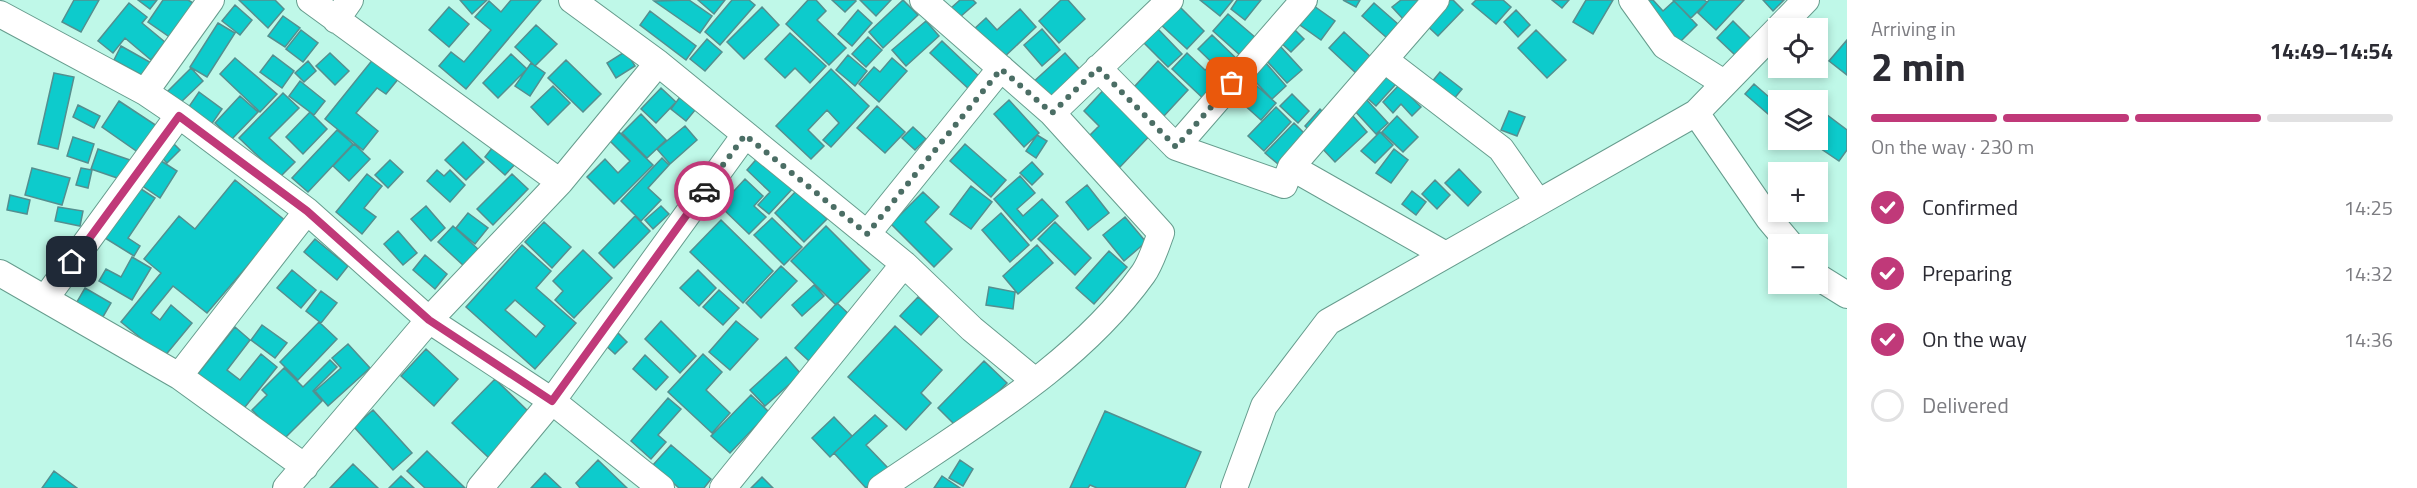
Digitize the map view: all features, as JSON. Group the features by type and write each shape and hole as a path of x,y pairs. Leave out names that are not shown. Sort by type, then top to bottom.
{"street":[{"path":"145,93 211,0"},
{"path":"310,0 343,10 560,182"},
{"path":"572,0 658,63 904,264 972,329 1035,381"},
{"path":"881,488 1035,381 1092,333 1144,273 1161,233 1052,113 923,0"},
{"path":"1052,113 1170,0"},
{"path":"1176,147 1304,0"},
{"path":"1098,68 1176,147 1284,185 1291,167 1436,0"},
{"path":"1632,0 1665,46 1724,83"},
{"path":"1234,488 1264,406 1328,322 1444,254 1696,113 1806,0"},
{"path":"0,14 145,93 179,116 307,211 429,320 552,401 661,488"},
{"path":"1385,60 1501,149 1538,202"},
{"path":"286,488 429,320 560,182 658,63"},
{"path":"867,234 1001,69"},
{"path":"1696,113 1768,219 1781,234"},
{"path":"45,299 179,116"},
{"path":"480,488 552,401 745,135"},
{"path":"1291,167 1444,254"},
{"path":"179,376 307,211"},
{"path":"723,488 904,264"},
{"path":"0,273 179,376 305,467"},
{"path":"1828,283 1847,295"}],"building":[{"path":"74,0 99,0 81,32 62,22"},
{"path":"138,0 157,0 150,9"},
{"path":"163,0 188,0 195,4 171,38 148,22"},
{"path":"239,0 275,0 284,9 268,28"},
{"path":"460,0 487,0 472,14"},
{"path":"511,0 541,0 466,89 439,66 451,52 464,62 491,30 475,17 489,1 501,12"},
{"path":"689,0 712,16 700,33 654,1"},
{"path":"698,0 725,0 714,14"},
{"path":"732,0 749,0 755,5 720,45 705,32"},
{"path":"808,0 816,0 826,11 817,20 846,48 829,65 786,24"},
{"path":"832,0 855,0 856,1 845,12"},
{"path":"860,0 891,0 876,16"},
{"path":"903,0 918,15 883,48 869,32"},
{"path":"960,0 973,0 976,3 960,17 951,8"},
{"path":"1061,0 1068,0 1085,19 1059,43 1039,21"},
{"path":"1200,0 1233,0 1220,16"},
{"path":"1237,0 1261,0 1245,20 1231,9"},
{"path":"1343,0 1360,0 1356,7"},
{"path":"1401,0 1426,0 1404,20 1392,7"},
{"path":"1442,0 1453,0 1463,10 1438,36 1422,21"},
{"path":"1476,0 1503,0 1511,7 1496,24 1472,4"},
{"path":"1552,0 1569,0 1562,8"},
{"path":"1586,0 1613,0 1593,34 1573,22"},
{"path":"1639,0 1653,0 1663,11 1674,1 1697,25 1679,43"},
{"path":"1673,0 1704,0 1707,2 1691,18"},
{"path":"1709,0 1744,0 1716,30 1698,13"},
{"path":"1763,0 1784,0 1773,11"},
{"path":"129,3 147,17 142,23 165,42 151,60 125,38 113,53 98,41"},
{"path":"1374,3 1398,24 1387,38 1362,16"},
{"path":"1177,4 1204,31 1187,49 1159,23"},
{"path":"235,5 252,20 240,35 222,21"},
{"path":"1314,6 1335,21 1321,40 1300,25"},
{"path":"449,7 469,24 449,47 429,30"},
{"path":"762,7 779,25 744,59 727,42"},
{"path":"1020,9 1036,27 1001,60 973,30 986,18 997,30"},
{"path":"858,10 872,23 852,46 838,34"},
{"path":"1516,10 1530,25 1518,37 1504,22"},
{"path":"650,11 696,46 686,60 640,25"},
{"path":"1228,14 1256,38 1241,56 1213,31"},
{"path":"283,16 300,28 285,47 268,36"},
{"path":"926,21 939,36 906,66 892,50"},
{"path":"1733,21 1751,39 1735,55 1717,38"},
{"path":"218,23 235,33 207,77 190,67"},
{"path":"536,25 557,44 535,66 515,47"},
{"path":"1293,28 1304,39 1291,52 1280,42"},
{"path":"1042,29 1060,50 1042,66 1024,45"},
{"path":"1158,29 1182,54 1168,67 1144,43"},
{"path":"301,30 318,43 303,62 286,49"},
{"path":"1536,30 1566,60 1547,78 1518,48"},
{"path":"1344,32 1374,60 1359,76 1329,48"},
{"path":"790,33 826,66 810,83 795,68 785,78 765,59"},
{"path":"1212,35 1240,62 1226,76 1198,49"},
{"path":"868,37 882,50 866,67 852,54"},
{"path":"707,39 722,52 705,71 690,59"},
{"path":"1847,40 1847,75 1829,61"},
{"path":"942,41 982,79 971,91 930,53"},
{"path":"121,46 155,65 147,78 114,60"},
{"path":"1280,46 1302,70 1287,83 1265,59"},
{"path":"626,51 635,66 616,78 607,63"},
{"path":"330,53 349,71 335,85 316,66"},
{"path":"1065,53 1084,74 1051,105 1031,84"},
{"path":"1187,53 1205,70 1211,65 1229,82 1208,103 1172,69"},
{"path":"511,54 527,69 498,98 483,83"},
{"path":"273,55 294,71 282,88 260,72"},
{"path":"848,55 867,71 855,86 836,70"},
{"path":"235,58 277,94 260,112 220,74"},
{"path":"374,58 399,78 386,94 377,88 356,113 378,131 363,150 325,119"},
{"path":"892,58 907,71 879,102 859,84 874,67 880,72"},
{"path":"566,60 601,94 583,112 548,78"},
{"path":"308,61 316,71 304,82 295,73"},
{"path":"1158,61 1188,90 1164,116 1134,87"},
{"path":"1265,62 1286,86 1272,99 1250,76"},
{"path":"531,63 545,73 530,96 515,86"},
{"path":"191,68 203,81 178,105 166,93"},
{"path":"831,69 869,106 831,147 823,140 839,123 827,110 808,130 824,146 811,159 776,126"},
{"path":"1440,72 1462,89 1453,100 1431,83"},
{"path":"54,73 74,77 58,149 38,144"},
{"path":"1384,73 1396,84 1376,106 1365,96"},
{"path":"1244,76 1255,85 1243,98 1233,89"},
{"path":"300,81 325,101 314,115 289,96"},
{"path":"1109,84 1156,129 1120,167 1088,137 1099,126 1084,111"},
{"path":"1754,84 1768,96 1768,114 1745,94"},
{"path":"1399,85 1421,107 1412,116 1401,104 1393,113 1383,102"},
{"path":"553,86 570,103 548,125 531,107"},
{"path":"1257,86 1276,103 1261,120 1242,103"},
{"path":"661,88 676,102 656,123 641,109"},
{"path":"199,92 222,109 211,125 188,108"},
{"path":"283,93 299,108 269,138 295,162 280,177 239,138"},
{"path":"1292,94 1309,111 1298,123 1280,106"},
{"path":"240,96 258,112 232,139 215,123"},
{"path":"680,97 696,109 686,121 671,109"},
{"path":"1366,99 1388,123 1376,134 1354,110"},
{"path":"1009,100 1039,133 1024,147 994,114"},
{"path":"119,101 160,128 142,155 102,127"},
{"path":"78,105 100,116 94,128 73,117"},
{"path":"877,106 905,132 885,153 857,128"},
{"path":"1276,107 1291,122 1264,151 1248,136"},
{"path":"1320,109 1332,121 1316,137 1305,126"},
{"path":"1509,111 1525,117 1517,136 1501,130"},
{"path":"310,112 327,129 303,154 286,137"},
{"path":"641,114 666,140 647,158 622,133"},
{"path":"1352,115 1367,132 1335,162 1319,145"},
{"path":"1397,116 1418,137 1403,152 1382,132"},
{"path":"1828,116 1847,130 1847,150 1839,161 1823,150 1828,150"},
{"path":"1294,123 1306,135 1278,164 1265,153"},
{"path":"685,126 697,140 670,164 657,149"},
{"path":"913,127 926,139 915,150 902,138"},
{"path":"337,130 353,144 308,192 292,178"},
{"path":"619,132 653,165 614,204 587,177 605,159 618,173 630,161 610,141"},
{"path":"1380,132 1393,145 1375,163 1361,151"},
{"path":"1037,135 1047,141 1036,158 1026,151"},
{"path":"73,137 94,144 88,163 67,156"},
{"path":"463,142 484,162 466,180 445,160"},
{"path":"497,142 518,161 505,175 485,157"},
{"path":"173,143 180,150 167,163 160,156"},
{"path":"354,144 370,159 349,181 333,166"},
{"path":"965,144 1006,180 991,197 950,161"},
{"path":"98,149 130,160 123,180 91,169"},
{"path":"1394,149 1408,160 1391,183 1376,173"},
{"path":"760,155 795,186 769,214 758,205 770,192 747,170"},
{"path":"155,157 177,171 160,198 138,183"},
{"path":"662,158 669,165 648,188 661,200 641,221 621,201"},
{"path":"390,160 403,172 388,188 375,175"},
{"path":"1032,162 1043,174 1032,185 1020,173"},
{"path":"32,168 70,178 62,205 25,195"},
{"path":"81,168 92,170 88,188 76,185"},
{"path":"1459,169 1481,192 1468,206 1445,183"},
{"path":"437,170 444,176 450,170 465,185 450,202 427,181"},
{"path":"367,174 382,186 364,208 376,217 362,234 336,212"},
{"path":"512,174 528,189 493,225 477,209"},
{"path":"1020,176 1035,193 1017,209 1023,216 1042,199 1058,216 1031,241 994,199"},
{"path":"745,179 763,196 754,206 766,217 749,234 720,206"},
{"path":"235,180 286,221 207,313 173,286 151,313 160,320 171,305 192,323 164,357 121,322 161,273 144,259 179,216 195,229"},
{"path":"1435,180 1450,195 1437,209 1422,194"},
{"path":"1087,185 1109,213 1088,230 1066,202"},
{"path":"971,186 992,202 971,229 950,214"},
{"path":"138,187 155,198 128,238 140,246 134,256 105,238"},
{"path":"797,190 827,219 804,242 775,213"},
{"path":"1412,191 1426,202 1416,215 1402,204"},
{"path":"923,192 939,207 925,222 952,249 934,267 891,224"},
{"path":"10,195 30,200 27,214 7,210"},
{"path":"426,206 445,228 431,241 411,219"},
{"path":"661,206 669,214 653,229 645,220"},
{"path":"58,207 83,211 80,226 55,221"},
{"path":"468,213 488,228 475,244 456,228"},
{"path":"1001,213 1029,245 1010,262 982,230"},
{"path":"635,216 650,231 614,268 599,253"},
{"path":"1125,217 1146,242 1124,261 1103,235"},
{"path":"772,218 802,247 784,265 754,235"},
{"path":"721,220 773,271 743,303 690,252"},
{"path":"544,222 571,247 552,268 525,242"},
{"path":"1055,222 1091,258 1075,275 1038,239"},
{"path":"453,226 480,251 465,267 438,242"},
{"path":"826,226 870,270 836,305 791,261"},
{"path":"398,231 417,253 403,265 384,244"},
{"path":"315,239 348,266 337,280 304,252"},
{"path":"522,245 551,271 536,288 576,323 535,369 466,307","holes":["515,300 545,326 536,337 505,310"]},
{"path":"1037,245 1053,263 1018,294 1003,276"},
{"path":"583,250 612,278 574,318 555,300 563,291 553,281"},
{"path":"1109,251 1127,267 1094,304 1076,288"},
{"path":"425,255 447,274 435,289 413,270"},
{"path":"132,257 151,268 132,300 99,281 106,269 121,277"},
{"path":"781,266 797,281 761,318 746,303"},
{"path":"292,270 316,290 301,308 277,288"},
{"path":"698,270 716,288 699,306 680,288"},
{"path":"814,285 824,296 802,316 792,305"},
{"path":"989,287 1015,292 1013,309 986,305"},
{"path":"85,288 111,303 100,322 74,307"},
{"path":"719,290 739,308 723,325 703,307"},
{"path":"321,291 337,303 321,323 306,311"},
{"path":"918,297 939,316 921,335 900,316"},
{"path":"837,303 852,317 809,361 795,348"},
{"path":"661,321 696,356 680,373 645,339"},
{"path":"736,321 758,339 730,370 709,352"},
{"path":"319,322 337,339 298,380 280,362"},
{"path":"262,325 287,343 275,358 251,340"},
{"path":"895,326 942,370 921,393 931,403 906,430 848,377"},
{"path":"235,327 250,340 227,370 240,380 261,354 277,367 241,412 196,376"},
{"path":"614,329 627,342 615,354 602,342"},
{"path":"348,344 370,368 328,406 315,391 341,368 332,358"},
{"path":"426,349 458,379 434,406 401,376"},
{"path":"703,354 722,372 706,390 730,413 712,433 668,392"},
{"path":"645,355 668,377 656,390 633,369"},
{"path":"786,357 801,374 765,406 750,390"},
{"path":"330,360 337,367 313,391 322,401 282,441 252,410 267,395 262,390 284,368 303,387"},
{"path":"984,361 1007,383 961,431 938,408"},
{"path":"495,379 531,414 489,458 452,423"},
{"path":"751,395 769,412 730,453 711,436"},
{"path":"668,398 681,409 658,435 666,442 651,459 631,441"},
{"path":"373,410 412,453 393,470 354,427"},
{"path":"1105,411 1201,452 1185,488 1097,488 1090,485 1088,488 1070,488"},
{"path":"875,415 887,426 866,445 888,468 866,488 834,453"},
{"path":"834,417 852,436 830,457 812,438"},
{"path":"671,445 711,479 704,488 679,488 653,465"},
{"path":"427,451 465,488 425,488 407,471"},
{"path":"598,460 627,488 580,488 576,483"},
{"path":"960,460 973,469 963,486 949,478"},
{"path":"353,464 378,488 330,488"},
{"path":"54,471 77,488 42,488"},
{"path":"545,473 561,488 531,488"},
{"path":"401,476 414,488 389,488"},
{"path":"942,476 960,488 934,488"},
{"path":"762,477 773,488 751,488"}],"way so far":[{"path":"704,191 745,135 867,234 1001,69 1052,113 1098,68 1176,147 1232,83"}],"route":[{"path":"72,262 179,116 307,211 429,320 552,401 704,191"}]}
